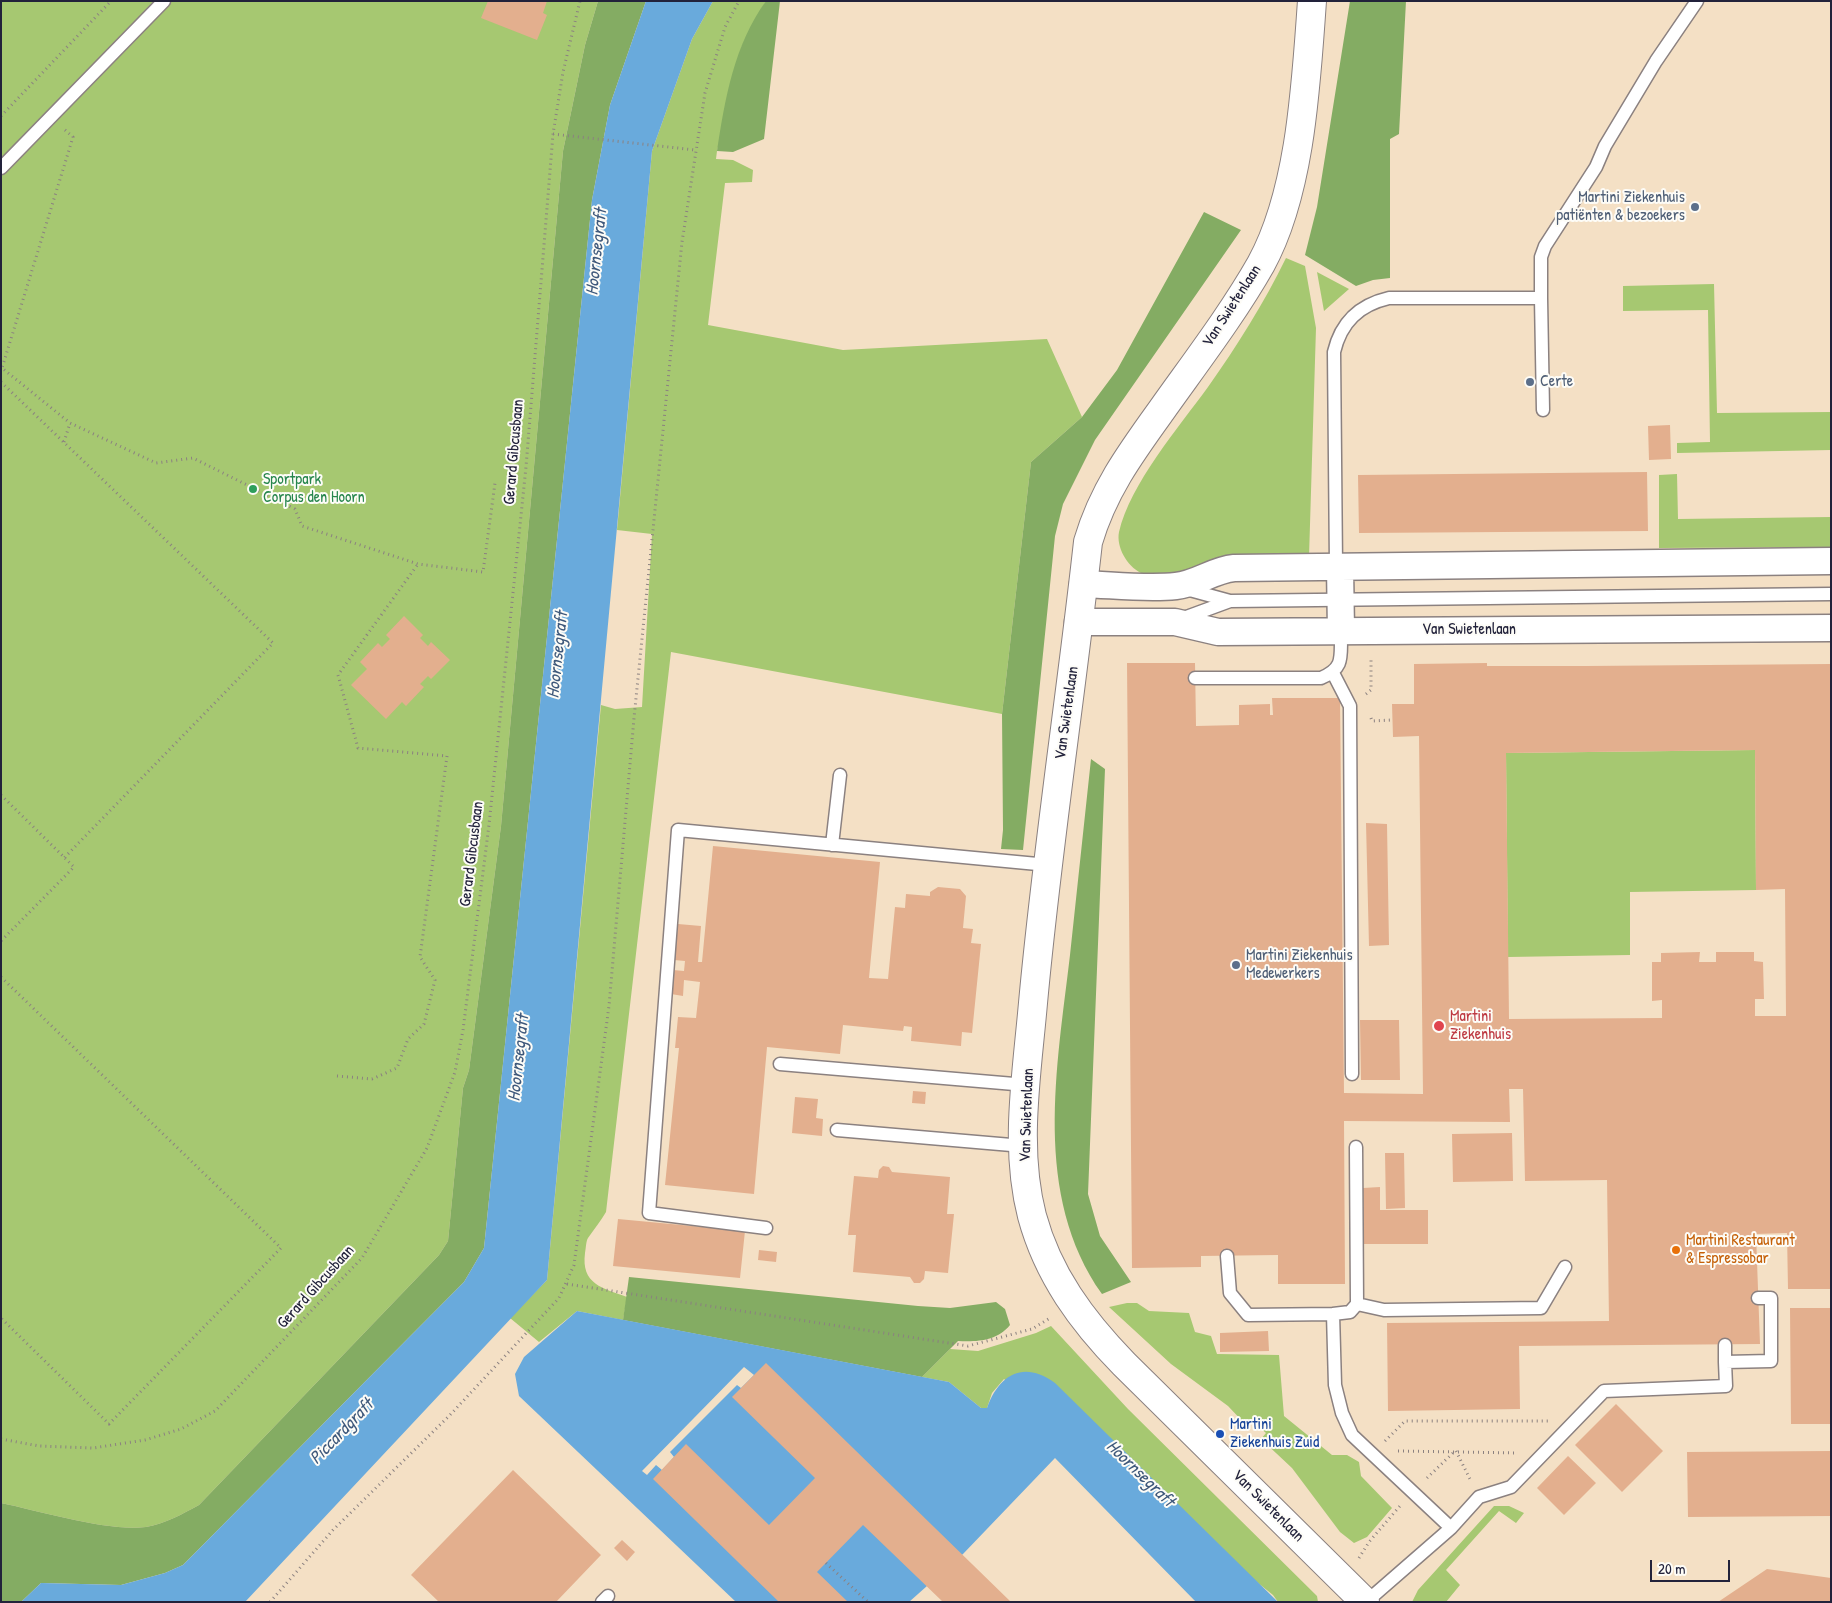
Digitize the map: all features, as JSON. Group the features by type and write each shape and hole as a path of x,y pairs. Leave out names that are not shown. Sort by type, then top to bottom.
{"street":[{"path":"1299,1 1307,69"},
{"name":"Van Swietenlaan","path":"1312,1 1307,69 1291,175 1279,220 1261,263 1212,339 1110,486 1096,515 1088,542 1048,865 1026,1085 1023,1146 1032,1216 1051,1266 1071,1304 1096,1335 1124,1364 1366,1602"},
{"path":"1083,584 1176,586 1200,580 1222,569 1831,561"},
{"path":"1338,566 1341,631"},
{"name":"Van Swietenlaan","path":"1078,622 1175,622 1218,632 1831,628"}],"lane":[{"path":"1,168 164,1"},
{"path":"1543,410 1541,258 1545,246 1596,167 1605,146 1656,61 1697,1"},
{"path":"1338,566 1334,352 1338,336 1346,322 1358,311 1373,302 1389,298 1541,298"},
{"path":"1176,586 1230,601"},
{"name":"Van Swietenlaan","path":"1230,601 1831,594"},
{"path":"1175,622 1230,601"},
{"path":"1195,678 1321,678 1333,674 1340,665 1341,631"},
{"path":"1333,674 1350,706 1352,1074"},
{"path":"832,845 840,775"},
{"path":"766,1228 649,1213 678,830 1048,865"},
{"path":"780,1064 1026,1085"},
{"path":"837,1130 1023,1146"},
{"path":"1227,1256 1230,1293 1248,1315 1350,1312 1357,1304 1356,1147"},
{"path":"1357,1304 1384,1310 1541,1308 1565,1267"},
{"path":"1725,1362 1771,1361 1771,1298 1758,1298"},
{"path":"1333,1314 1336,1384 1342,1413 1352,1435 1451,1528"},
{"path":"1366,1602 1451,1528 1479,1497 1511,1487 1604,1391 1726,1386 1725,1345"}],"path":[{"path":"1,116 111,1"},
{"name":"Gerard Gibcusbaan","path":"1,1438 39,1446 93,1448 145,1440 182,1429 215,1411 362,1258 427,1148 455,1072 463,1030 489,825 526,467 552,134 563,72 580,1"},
{"path":"270,1602 333,1530 463,1402 559,1298 574,1265 609,1006 634,718 682,242 705,93 725,27 739,1"},
{"path":"50,117 72,138 2,368 70,423 156,462 193,458 295,509 302,526 418,564 483,572 495,483"},
{"path":"552,134 695,150"},
{"path":"1,382 273,643 64,858"},
{"path":"64,442 70,423"},
{"path":"337,1076 372,1079 397,1068 408,1039 424,1024 435,980 420,957 447,756 358,748 338,674 418,564"},
{"path":"1371,698 1371,655 1374,646 1374,631"},
{"path":"1350,706 1371,690"},
{"path":"1371,713 1372,721 1392,720"},
{"path":"1,795 74,867 1,940"},
{"path":"1,977 281,1248 109,1424 1,1318"},
{"path":"567,1284 968,1346 1032,1329 1071,1304"},
{"path":"1372,1454 1404,1422 1554,1421"},
{"path":"1385,1441 1390,1446"},
{"path":"1344,1582 1369,1542 1412,1492 1456,1450"},
{"path":"1456,1450 1479,1497"},
{"path":"1396,1451 1456,1450"},
{"path":"826,1563 868,1602"}],"green space":[{"name":"Sportpark Corpus den Hoorn","path":"1,1 598,1 585,45 563,151 501,826 469,1070 463,1088 448,1241 439,1255 199,1505 167,1521 146,1527 131,1528 94,1524 1,1503"},
{"path":"598,1 646,1 610,105 592,200 484,1248 464,1282 183,1565 165,1573 121,1585 41,1583 21,1602 1,1602 1,1503 94,1524 131,1528 160,1524 199,1505 439,1255 448,1241 463,1088 469,1070 501,826 563,151 585,45"},
{"path":"713,1 766,1 742,46 717,151 716,159 733,160 753,170 752,182 725,183 708,325 843,350 1047,339 1082,417 1031,462 1002,714 671,652 606,1212 588,1238 585,1253 586,1272 590,1278 609,1291 627,1297 623,1320 577,1311 539,1342 510,1318 547,1280 601,705 615,709 642,707 652,534 617,530 652,151 692,39"},
{"path":"766,1 780,1 764,139 733,152 717,151 732,73 746,36"},
{"path":"1350,1 1406,1 1399,134 1390,139 1390,278 1373,280 1356,286 1305,255 1317,207"},
{"path":"1204,212 1241,230 1095,440 1063,504 1055,536 1023,850 1001,849 1003,830 1002,714 1031,462 1082,417 1117,370"},
{"path":"1286,258 1305,266 1316,328 1309,557 1195,573 1152,575 1141,573 1127,561 1119,544 1119,532 1133,495 1157,456 1240,340"},
{"path":"1317,272 1349,289 1324,311"},
{"path":"1714,284 1717,413 1831,412 1831,450 1677,453 1677,443 1710,442 1708,310 1623,311 1623,286"},
{"path":"1677,474 1678,519 1831,517 1831,547 1659,548 1659,475"},
{"path":"1755,750 1756,890 1630,892 1630,955 1508,957 1506,753"},
{"path":"1091,759 1105,769 1088,1194 1100,1236 1131,1282 1102,1294 1080,1256 1066,1215 1058,1173 1055,1129 1060,1041"},
{"path":"629,1277 918,1306 950,1308 996,1302 1005,1309 1010,1325 993,1337 979,1341 958,1341 922,1377 623,1320"},
{"path":"1137,1303 1149,1311 1189,1313 1195,1332 1211,1336 1217,1354 1279,1355 1284,1416 1332,1455 1347,1455 1359,1462 1361,1476 1392,1508 1367,1537 1354,1543 1340,1532 1292,1468 1261,1439 1266,1433 1251,1420 1246,1425 1228,1406 1171,1364 1109,1307"},
{"path":"1051,1326 1128,1409 1317,1596 1318,1602 1278,1602 1273,1595 1004,1379 992,1393 987,1408 981,1408 949,1382 922,1377 950,1349 978,1351 1036,1333"},
{"path":"1494,1506 1509,1506 1524,1513 1516,1523 1499,1511 1446,1570 1460,1585 1446,1602 1412,1602 1418,1590"}],"water":[{"path":"646,1 713,1 692,39 652,151 547,1280 245,1602 21,1602 41,1583 121,1585 165,1573 183,1565 464,1282 484,1248 592,200 610,105"},
{"name":"Hoornsegraft","path":"577,1311 949,1382 981,1408 987,1408 998,1387 1014,1374 1033,1372 1044,1376 1055,1383 1278,1602 1196,1602 1055,1458 963,1554 909,1602 736,1602 519,1396 515,1374 524,1357"}],"pier":[{"path":"744,1367 754,1375 741,1388 737,1385 670,1452 674,1457 662,1470 656,1465 647,1475 642,1471"}],"building":[{"path":"488,1 547,1 543,13 547,15 537,40 481,18"},
{"path":"1670,425 1671,459 1649,460 1648,426"},
{"path":"1647,472 1648,531 1359,533 1358,475"},
{"path":"404,616 423,635 420,638 428,646 431,642 450,660 431,679 428,676 420,684 424,687 406,706 402,702 386,719 351,685 367,669 360,662 378,643 382,647 390,639 386,635"},
{"path":"1127,663 1195,663 1196,726 1239,725 1239,705 1270,704 1270,715 1273,715 1272,698 1340,698 1344,1093 1423,1094 1419,736 1393,737 1392,704 1414,704 1414,664 1487,663 1487,666 1586,666 1831,664 1831,1289 1788,1289 1787,1233 1756,1234 1760,1344 1519,1346 1520,1409 1388,1411 1387,1323 1609,1321 1607,1180 1525,1181 1523,1089 1509,1089 1510,1122 1344,1121 1345,1284 1278,1284 1278,1255 1201,1256 1201,1267 1132,1268","holes":["1755,750 1756,890 1785,889 1786,1016 1755,1016 1755,999 1764,999 1763,962 1754,961 1754,952 1716,952 1716,962 1699,962 1700,952 1661,953 1661,962 1652,962 1652,1001 1662,1000 1662,1018 1509,1019 1506,753"]},
{"path":"1366,823 1387,824 1389,945 1369,946"},
{"path":"713,846 880,862 869,978 888,979 895,907 905,908 906,894 930,896 930,892 938,887 960,889 966,896 963,928 973,929 971,943 981,944 972,1033 962,1032 961,1046 911,1041 912,1027 904,1026 903,1031 843,1025 840,1054 767,1047 754,1194 665,1185 679,1048 675,1048 678,1017 696,1018 700,982 684,980 683,996 671,994 673,970 684,971 685,961 674,960 678,924 701,926 698,962 702,962"},
{"path":"1360,1020 1399,1020 1400,1080 1361,1080"},
{"path":"913,1091 926,1092 925,1104 912,1103"},
{"path":"795,1097 818,1099 816,1118 823,1119 822,1136 792,1133"},
{"path":"1512,1133 1513,1181 1453,1182 1452,1134"},
{"path":"1385,1153 1404,1153 1405,1208 1386,1209"},
{"path":"883,1166 889,1167 892,1172 950,1177 947,1214 954,1214 948,1273 925,1271 924,1279 920,1283 914,1283 910,1277 853,1272 856,1235 848,1235 854,1176 878,1178 879,1170"},
{"path":"1380,1187 1380,1210 1428,1210 1428,1244 1364,1244 1363,1188"},
{"path":"618,1219 745,1231 740,1278 613,1266"},
{"path":"759,1250 777,1252 776,1262 758,1260"},
{"path":"1790,1308 1830,1308 1831,1424 1791,1424"},
{"path":"1268,1331 1269,1351 1220,1352 1220,1333"},
{"path":"766,1363 1011,1602 943,1602 863,1525 817,1572 848,1602 779,1602 653,1479 686,1444 769,1525 815,1478 732,1397"},
{"path":"1616,1404 1663,1451 1622,1492 1575,1445"},
{"path":"1831,1451 1831,1516 1688,1517 1687,1452"},
{"path":"1568,1456 1596,1483 1564,1515 1537,1488"},
{"path":"513,1470 601,1555 556,1602 439,1602 411,1575"},
{"path":"622,1540 635,1552 627,1561 614,1548"},
{"path":"1767,1569 1831,1578 1831,1602 1718,1602"}],"place":[{"name":"Martini Ziekenhuis patiënten & bezoekers","path":"1695,207"},
{"name":"Certe","path":"1530,382"},
{"name":"Sportpark Corpus den Hoorn","path":"253,489"},
{"name":"Martini Ziekenhuis Medewerkers","path":"1236,965"},
{"name":"Martini Ziekenhuis","path":"1439,1026"},
{"name":"Martini Restaurant & Espressobar","path":"1676,1250"},
{"name":"Martini Ziekenhuis Zuid","path":"1220,1434"}],"water label":[{"name":"Piccardgraft","path":"342,1432"}]}
